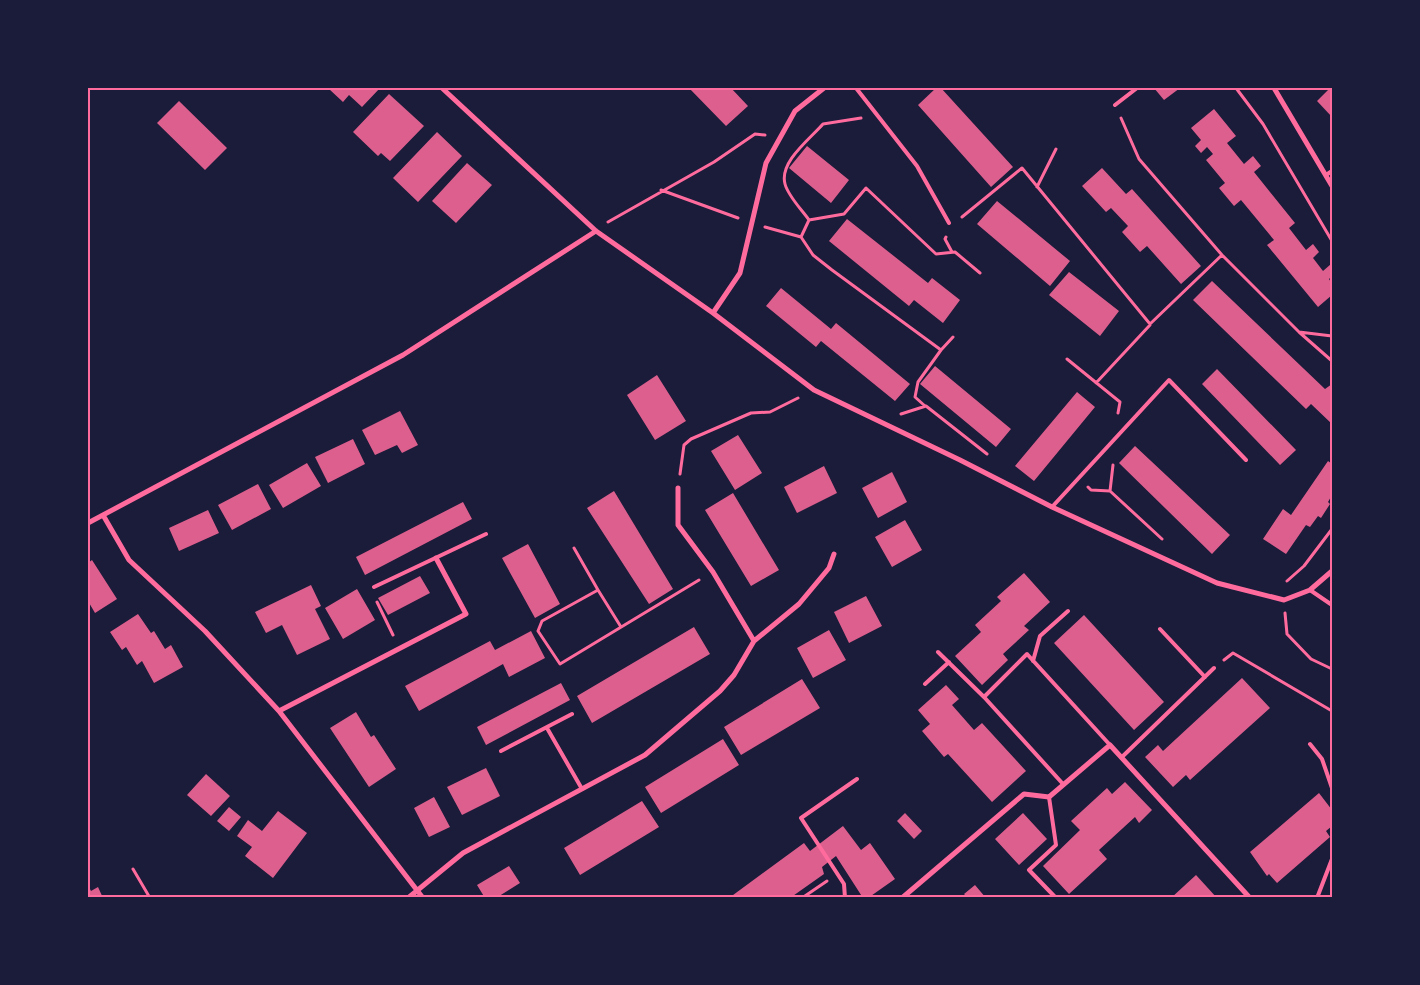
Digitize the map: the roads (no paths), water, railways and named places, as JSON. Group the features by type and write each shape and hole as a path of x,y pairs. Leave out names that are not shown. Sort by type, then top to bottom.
{"street":[{"path":"442,88 596,232 713,313 814,390 960,460 1052,507 1216,583 1284,600 1310,590 1332,571"},
{"path":"713,313 740,273 766,163 795,111 824,88"},
{"path":"1274,88 1332,186"},
{"path":"88,523 403,355 596,232"},
{"path":"678,488 678,525 713,572 754,641"},
{"path":"103,515 129,560 204,631 279,711 423,898"},
{"path":"408,898 463,853 645,755 705,706 734,675 754,641 799,604 829,568 834,554"},
{"path":"279,711 466,614 436,558"},
{"path":"902,898 1024,794 1049,797 1110,745 1123,756 1250,898"}],"lane":[{"path":"856,88 874,108 917,166 949,222"},
{"path":"1115,105 1137,88"},
{"path":"1326,175 1332,171"},
{"path":"1052,507 1169,380 1246,460"},
{"path":"374,587 486,534"},
{"path":"1310,590 1332,605"},
{"path":"1033,661 1040,636 1068,611"},
{"path":"1160,629 1205,677"},
{"path":"938,652 984,697 1063,784"},
{"path":"984,697 1027,654 1110,745"},
{"path":"925,684 949,662"},
{"path":"1123,756 1214,668"},
{"path":"501,750 572,714"},
{"path":"547,728 582,789"},
{"path":"1310,744 1322,759 1332,788"},
{"path":"845,898 844,884 801,818 857,779"},
{"path":"1049,797 1056,845 1029,870 1056,898"},
{"path":"1317,898 1332,859"}]}
